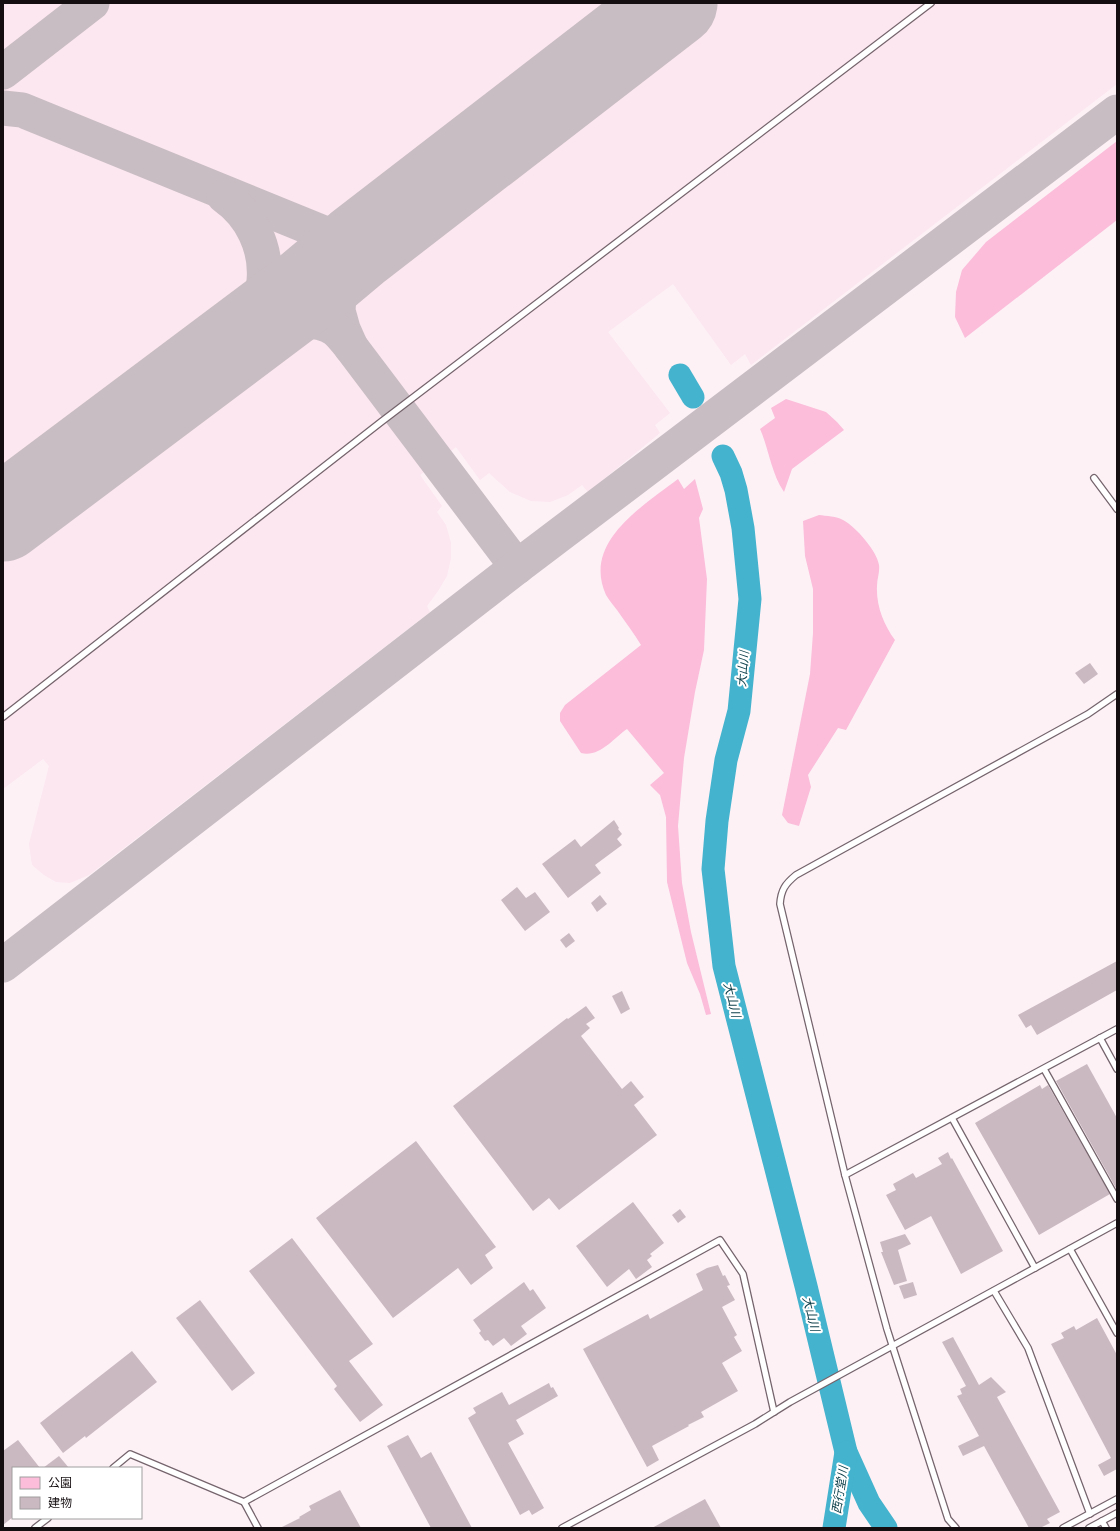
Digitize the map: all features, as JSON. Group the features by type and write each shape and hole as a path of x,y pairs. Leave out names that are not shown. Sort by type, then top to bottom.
{"lane":[{"path":"3,717 381,422 931,3"},
{"path":"1094,478 1117,509"},
{"path":"956,1528 948,1519 892,1347 845,1175 780,904 783,888 796,875 1088,714 1117,694"},
{"path":"845,1175 1117,1029"},
{"path":"1100,1038 1117,1069"},
{"path":"1044,1069 1117,1199"},
{"path":"952,1118 1035,1268"},
{"path":"562,1528 741,1432 790,1402 879,1355 1117,1223"},
{"path":"244,1502 720,1240 743,1274 774,1412"},
{"path":"1070,1249 1117,1333"},
{"path":"994,1291 1028,1348 1090,1514"},
{"path":"114,1467 130,1454 244,1502 258,1528"},
{"path":"1063,1528 1117,1499"},
{"path":"1089,1528 1117,1513"},
{"path":"35,1528 47,1519"},
{"path":"1102,1521 1106,1528"}],"shaded area":[{"path":"3,3 1117,3 1117,84 751,365 745,354 731,365 673,284 608,332 670,413 655,425 660,433 588,492 582,485 568,495 550,502 531,501 510,492 489,473 480,480 456,447 420,475 442,506 437,512 446,525 451,543 451,558 447,576 427,606 430,612 89,875 70,883 56,882 44,875 32,865 29,844 49,766 43,759 3,789"}],"green space":[{"path":"1117,141 1117,220 965,338 955,317 956,292 962,270 986,242"},
{"path":"786,399 826,412 844,430 792,469 784,492 776,477 760,429 775,418 771,408"},
{"path":"678,479 684,489 695,479 703,509 699,518 707,579 704,650 695,692 684,758 678,826 682,883 691,932 711,1014 706,1015 700,994 687,963 667,882 666,817 660,795 650,785 664,773 627,729 600,750 588,754 581,753 560,721 560,713 565,705 641,645 606,595 601,576 602,558 609,542 620,527 649,501"},
{"path":"819,515 831,516 848,523 870,546 879,565 877,593 879,608 887,628 895,640 846,730 838,728 808,775 811,787 799,826 788,823 782,815 810,674 813,633 813,589 805,556 803,521"}],"building":[{"path":"1090,663 1098,674 1084,684 1075,673"},
{"path":"614,820 622,834 617,839 622,845 595,865 601,873 568,898 542,864 575,839 581,847"},
{"path":"517,887 526,898 535,892 550,912 525,931 501,900"},
{"path":"600,895 607,904 597,912 591,903"},
{"path":"569,933 575,941 566,948 560,940"},
{"path":"1117,961 1117,990 1037,1035 1031,1025 1026,1028 1018,1015"},
{"path":"622,991 630,1009 621,1014 612,996"},
{"path":"586,1006 595,1018 586,1024 590,1028 581,1036 622,1089 631,1081 644,1097 634,1105 657,1135 559,1210 549,1198 533,1211 453,1106 567,1018 568,1019"},
{"path":"1087,1064 1117,1118 1117,1190 1056,1081"},
{"path":"1040,1085 1042,1089 1048,1085 1110,1194 1039,1235 975,1123"},
{"path":"416,1141 496,1247 485,1255 493,1268 471,1285 458,1268 393,1318 316,1218"},
{"path":"948,1152 1003,1251 961,1274 931,1216 905,1230 886,1195 896,1190 893,1184 913,1173 916,1178 942,1164 938,1158"},
{"path":"633,1202 664,1243 650,1254 652,1256 647,1260 652,1267 636,1279 629,1269 607,1287 576,1246"},
{"path":"680,1209 686,1217 678,1223 672,1215"},
{"path":"905,1234 911,1244 898,1250 907,1281 894,1285 881,1252 883,1252 880,1242"},
{"path":"292,1238 373,1344 349,1361 383,1405 360,1422 334,1389 337,1386 249,1271"},
{"path":"718,1265 723,1276 725,1275 730,1285 727,1286 735,1300 722,1307 737,1335 734,1337 742,1351 722,1363 738,1391 701,1412 704,1417 652,1446 659,1460 647,1467 583,1349 648,1314 650,1319 703,1290 696,1274 707,1268"},
{"path":"524,1282 530,1291 533,1289 546,1308 521,1326 527,1334 511,1346 504,1338 493,1346 488,1340 485,1341 479,1333 481,1331 473,1320"},
{"path":"913,1282 917,1295 904,1299 899,1286"},
{"path":"200,1300 255,1373 232,1391 176,1318"},
{"path":"1097,1318 1117,1355 1117,1469 1104,1476 1098,1465 1111,1458 1051,1344 1064,1338 1061,1333 1074,1326 1076,1330"},
{"path":"953,1337 979,1385 991,1377 1006,1392 997,1397 1060,1512 1047,1519 1050,1523 1040,1528 1029,1528 984,1446 963,1456 958,1446 979,1436 957,1396 962,1394 960,1389 966,1386 942,1342"},
{"path":"132,1351 157,1382 86,1438 85,1436 63,1453 40,1423"},
{"path":"549,1383 551,1388 553,1387 558,1396 516,1420 524,1434 508,1443 544,1508 532,1515 529,1510 520,1515 468,1418 476,1413 473,1408 502,1392 509,1405"},
{"path":"408,1435 421,1458 431,1452 472,1528 431,1528 387,1446"},
{"path":"18,1440 39,1467 12,1467 12,1518 3,1525 3,1451"},
{"path":"59,1456 68,1467 44,1467"},
{"path":"340,1490 361,1528 280,1528 300,1518 299,1517 311,1510 309,1506"},
{"path":"705,1499 721,1528 652,1528"}],"waterway":[{"name":"大山川","path":"680,375 693,397"},
{"name":"大山川","path":"723,456 731,473 736,490 743,528 750,599 739,711 726,760 717,821 713,869 724,966 806,1286 846,1452 869,1503 886,1528"},
{"name":"西行堂川","path":"834,1528 846,1452"}],"taxiway":[{"path":"3,72 92,3"},
{"path":"615,50 629,26 638,3"},
{"path":"3,108 22,110 358,247"},
{"path":"3,965 517,567 1117,112"},
{"path":"224,196 234,204 249,222 260,244 264,268 263,290 257,307 233,345"},
{"path":"349,254 340,279 338,311 343,329 351,347"},
{"path":"259,326 299,321 319,323 336,330 351,347 517,567"}],"runway":[{"path":"3,518 308,289 358,247 674,3"}]}
